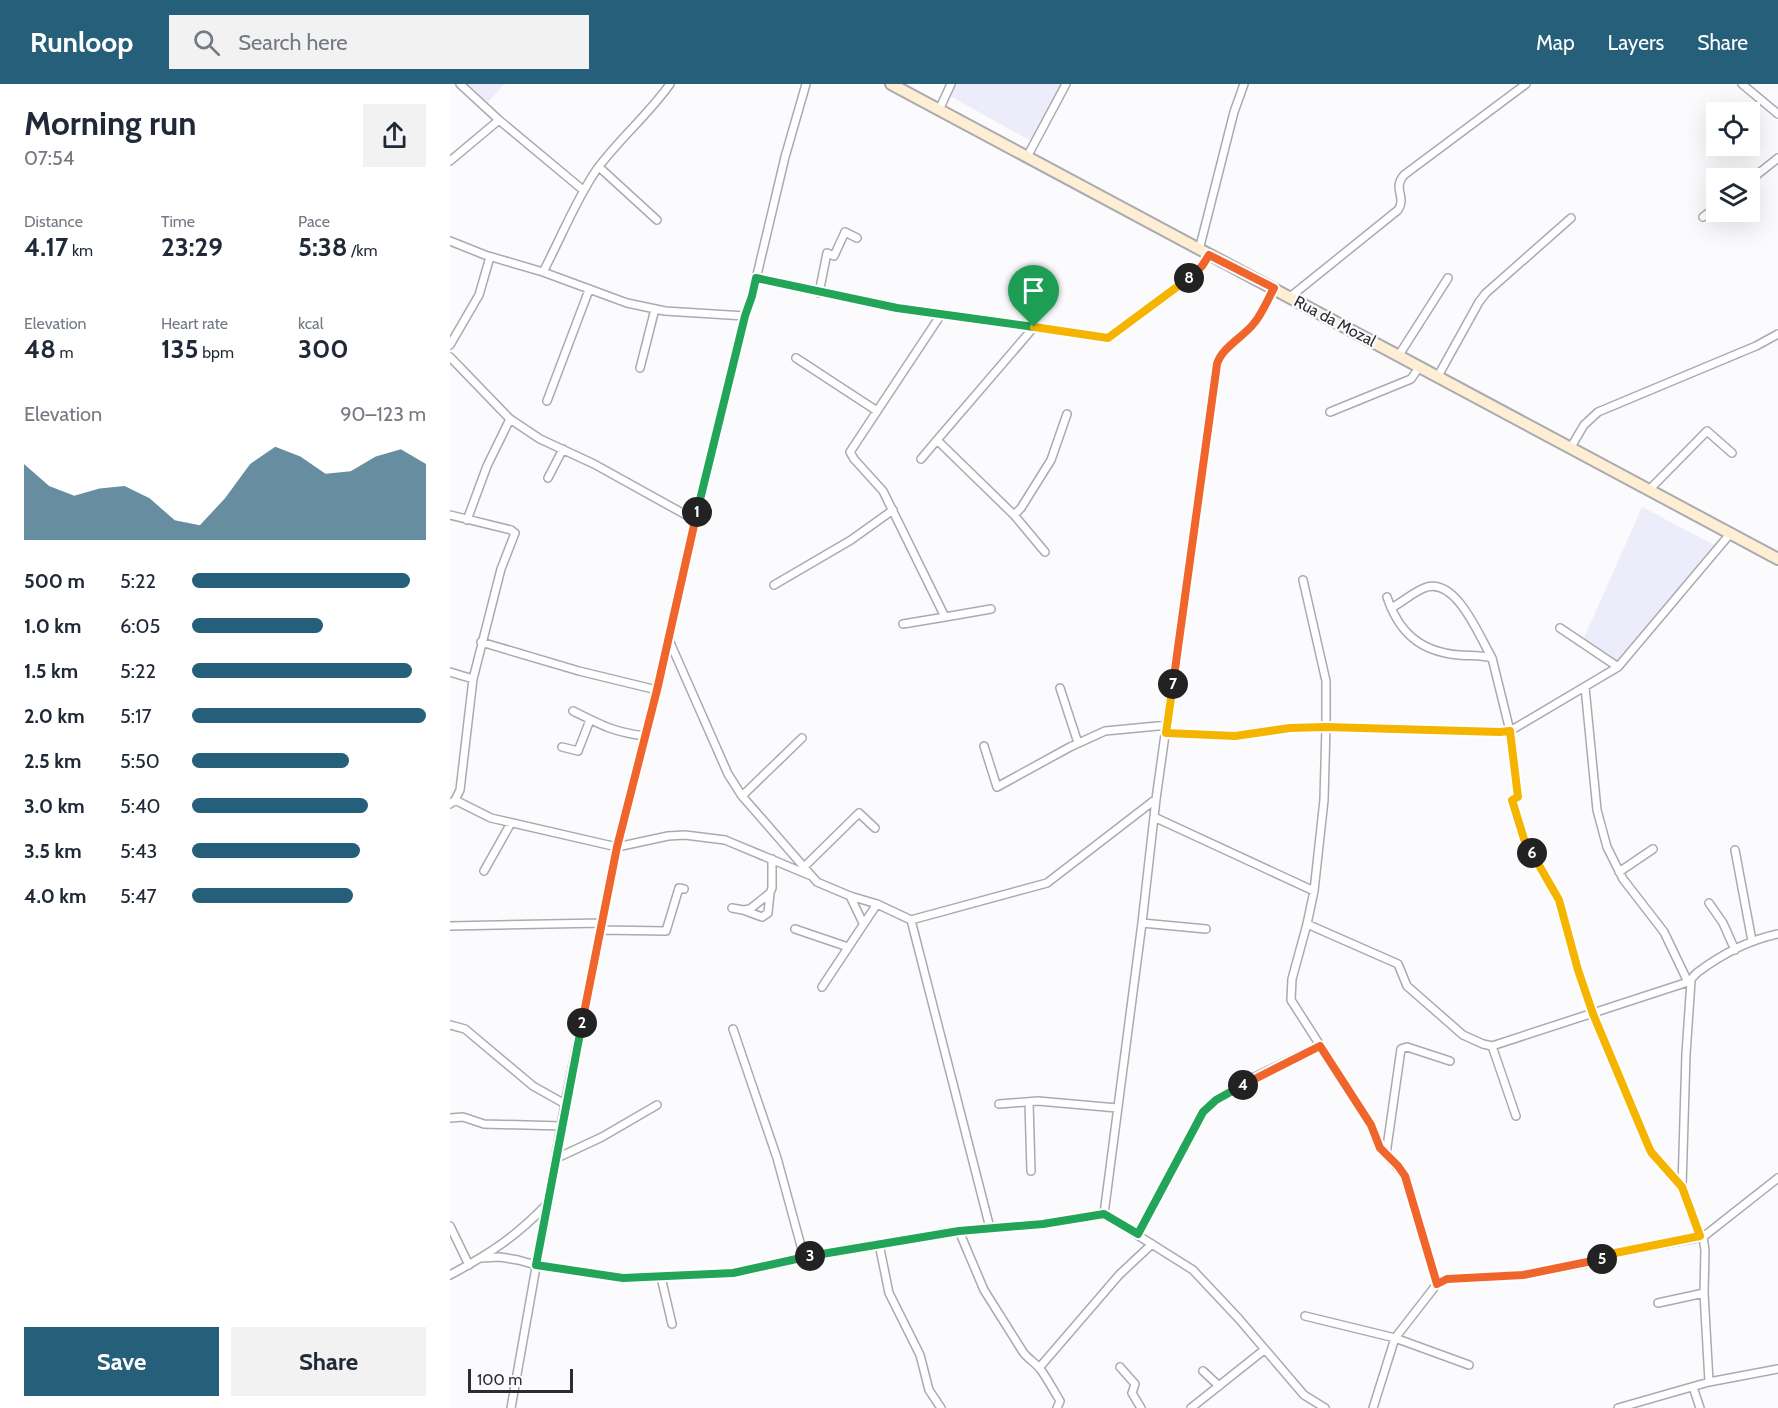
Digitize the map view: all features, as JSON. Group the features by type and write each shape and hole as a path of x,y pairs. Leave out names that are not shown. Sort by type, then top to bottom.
{"main road":[{"name":"Rua da Mozal","path":"891,84 1778,559"}],"street":[{"path":"460,84 499,120 583,190"},
{"path":"543,272 583,190 599,167 670,84"},
{"path":"511,1408 565,1104 617,847 657,690 695,519 745,316 806,84"},
{"path":"939,110 951,84"},
{"path":"1027,158 1066,84"},
{"path":"756,278 897,308 1108,338 1195,275 1204,252 1234,112 1244,84"},
{"path":"1290,297 1398,210 1402,202 1398,187 1399,181 1404,176 1527,84"},
{"path":"1742,84 1778,114"},
{"path":"450,161 499,120"},
{"path":"1760,172 1778,158"},
{"path":"599,167 657,220"},
{"path":"1438,376 1486,293 1571,218"},
{"path":"819,293 826,253 834,256 845,232 857,238"},
{"path":"450,241 490,257 543,272 627,303 656,309 745,316"},
{"path":"450,345 479,296 490,257"},
{"path":"1399,355 1448,278"},
{"path":"1104,1214 1156,799 1217,364 1219,356 1246,333 1257,320 1274,288"},
{"path":"548,401 589,290"},
{"path":"640,368 656,309"},
{"path":"942,313 850,452 883,491 945,616"},
{"path":"921,459 1034,327"},
{"path":"1571,447 1584,426 1598,412 1756,346 1778,334"},
{"path":"450,357 510,419 540,439 695,519"},
{"path":"796,358 877,411"},
{"path":"1330,412 1411,379 1420,366"},
{"path":"1014,515 1052,460 1067,414"},
{"path":"467,520 487,466 510,419"},
{"path":"1649,490 1707,431 1732,453"},
{"path":"937,440 1014,515 1045,552"},
{"path":"548,478 563,449"},
{"path":"774,585 851,540 892,510"},
{"path":"450,515 511,530 515,533 503,562 481,642 473,679 460,790 452,802 490,818 617,847 685,835 725,840 811,876"},
{"path":"984,746 997,787 1078,743 1108,730 1167,729 1235,736 1290,728 1326,727 1510,731 1618,666 1730,534"},
{"path":"1303,580 1325,675 1324,800 1314,891 1292,979 1291,1000 1371,1125 1380,1148 1405,1176 1437,1284"},
{"path":"1391,608 1425,588 1438,586 1448,590 1462,605 1492,658 1510,731 1518,797 1512,800 1524,839 1559,900 1593,1014 1651,1152 1682,1187 1702,1236 1709,1383"},
{"path":"1387,597 1402,629 1420,645 1451,654 1492,658"},
{"path":"903,624 991,609"},
{"path":"1560,628 1618,666"},
{"path":"668,638 728,774 742,796 811,876 824,886 877,904 911,920 1047,883 1156,799"},
{"path":"481,642 579,671 657,690"},
{"path":"450,672 473,679"},
{"path":"1586,687 1597,810 1607,847 1618,872 1664,932 1690,981 1682,1187"},
{"path":"1060,688 1078,743"},
{"path":"573,711 620,733 645,736"},
{"path":"562,747 578,751 590,720"},
{"path":"742,796 802,738"},
{"path":"804,867 859,813 875,828"},
{"path":"1154,817 1314,891"},
{"path":"484,870 511,823"},
{"path":"1618,872 1653,849"},
{"path":"1735,850 1752,941"},
{"path":"732,908 762,917 768,913 772,888 772,860"},
{"path":"450,926 602,926 666,931 679,888 684,889"},
{"path":"743,910 750,909 770,893"},
{"path":"850,896 863,923"},
{"path":"1709,903 1723,923 1735,950"},
{"path":"822,987 877,904"},
{"path":"911,920 990,1228"},
{"path":"1142,924 1206,929"},
{"path":"1307,924 1398,963 1407,986 1463,1035 1492,1046 1690,981 1699,971 1735,950 1752,941 1778,934"},
{"path":"795,929 848,947"},
{"path":"450,1025 465,1029 533,1086 565,1104"},
{"path":"734,1029 777,1158 804,1257"},
{"path":"1138,1234 1203,1112 1230,1091 1320,1046"},
{"path":"1492,1046 1516,1116"},
{"path":"1386,1154 1401,1049 1407,1047 1450,1061"},
{"path":"999,1104 1029,1102 1117,1108"},
{"path":"1029,1102 1030,1171"},
{"path":"556,1158 618,1128 657,1105"},
{"path":"450,1118 463,1117 484,1124 562,1126"},
{"path":"1373,1408 1395,1338 1437,1284 1447,1279 1523,1275 1599,1261 1615,1253 1702,1236 1778,1178"},
{"path":"450,1275 510,1239 549,1202"},
{"path":"481,1258 500,1257 536,1265 623,1278 733,1273 804,1257 959,1231 1043,1224 1104,1214 1193,1270 1239,1319 1304,1395 1326,1408"},
{"path":"450,1226 469,1265"},
{"path":"959,1231 984,1290 1023,1352 1039,1368 1059,1401 1057,1408"},
{"path":"879,1244 889,1293 920,1355 929,1390 941,1408"},
{"path":"1039,1368 1119,1275 1152,1244"},
{"path":"661,1277 672,1324"},
{"path":"1658,1303 1704,1293"},
{"path":"1305,1316 1395,1338 1469,1365"},
{"path":"1191,1408 1264,1350"},
{"path":"1120,1367 1135,1384 1132,1393 1141,1408"},
{"path":"1618,1408 1709,1383 1778,1369"},
{"path":"1203,1371 1219,1386"},
{"path":"1693,1387 1700,1408"}],"shaded area":[{"path":"467,84 504,84 486,105"},
{"path":"953,84 1061,84 1031,141 948,95"},
{"path":"1642,507 1718,547 1622,660 1618,661 1583,640"}],"route":[{"path":"1209,255 1274,288 1257,320 1246,333 1219,356 1217,364 1166,733 1235,736 1290,728 1326,727 1510,731 1518,797 1512,800 1524,839 1559,900 1593,1014 1647,1143 1651,1152 1682,1187 1700,1236 1615,1253 1599,1261 1523,1275 1447,1279 1437,1284 1405,1176 1380,1148 1371,1125 1320,1046 1230,1091 1203,1112 1138,1234 1104,1214 1043,1224 959,1231 804,1257 733,1273 623,1278 536,1265 565,1104 617,847 657,690 695,519 756,278 897,308 1034,327 1108,338 1195,275 1209,255"}]}
